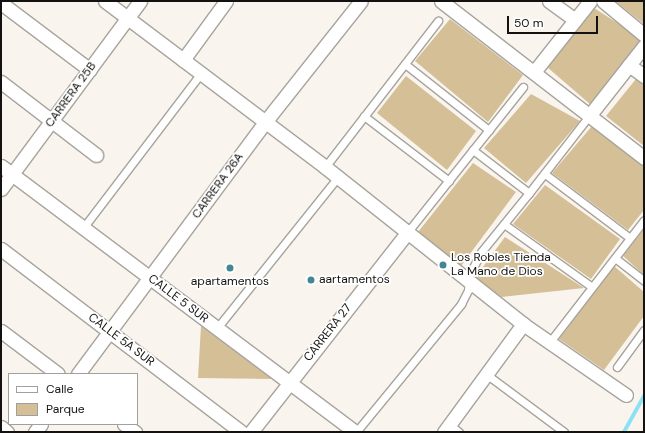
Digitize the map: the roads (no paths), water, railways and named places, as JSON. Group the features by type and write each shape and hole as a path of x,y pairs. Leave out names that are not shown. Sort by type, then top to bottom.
{"street":[{"path":"105,1 338,177 406,234 523,324 626,395"},
{"name":"CARRERA 25B","path":"1,189 53,122 140,1"},
{"path":"183,60 226,1"},
{"name":"CARRERA 26A","path":"79,373 151,279 265,122 361,1"},
{"path":"441,1 459,6 534,72 644,158"},
{"path":"549,1 575,20"},
{"path":"534,72 590,1"},
{"path":"603,1 644,35"},
{"path":"1,3 90,70"},
{"path":"589,116 644,46"},
{"path":"629,65 644,76"},
{"path":"1,82 96,155"},
{"name":"CALLE 5 SUR","path":"1,166 356,432"},
{"name":"CARRERA 27","path":"251,432 406,234"},
{"name":"CALLE 5A SUR","path":"1,249 241,432"},
{"path":"451,430 486,374 523,324"},
{"path":"1,331 57,373"},
{"path":"125,425 135,432"},
{"path":"1,427 7,432"}],"lane":[{"path":"325,167 438,21"},
{"path":"405,64 489,130"},
{"path":"83,228 201,73"},
{"path":"406,234 523,87"},
{"path":"364,116 449,181"},
{"path":"356,432 461,304 468,282 481,252 545,174 589,116"},
{"path":"473,150 529,193"},
{"path":"545,174 630,238"},
{"path":"217,328 338,177"},
{"path":"549,343 644,220"},
{"path":"504,224 592,287"},
{"path":"615,258 644,281"},
{"path":"617,367 644,330"},
{"path":"486,374 564,432"}],"waterway":[{"path":"624,432 644,396"}],"place":[{"name":"Los Robles Tienda La Mano de Dios","path":"443,265"},
{"name":"apartamentos","path":"230,268"},
{"name":"aartamentos","path":"311,280"}]}
